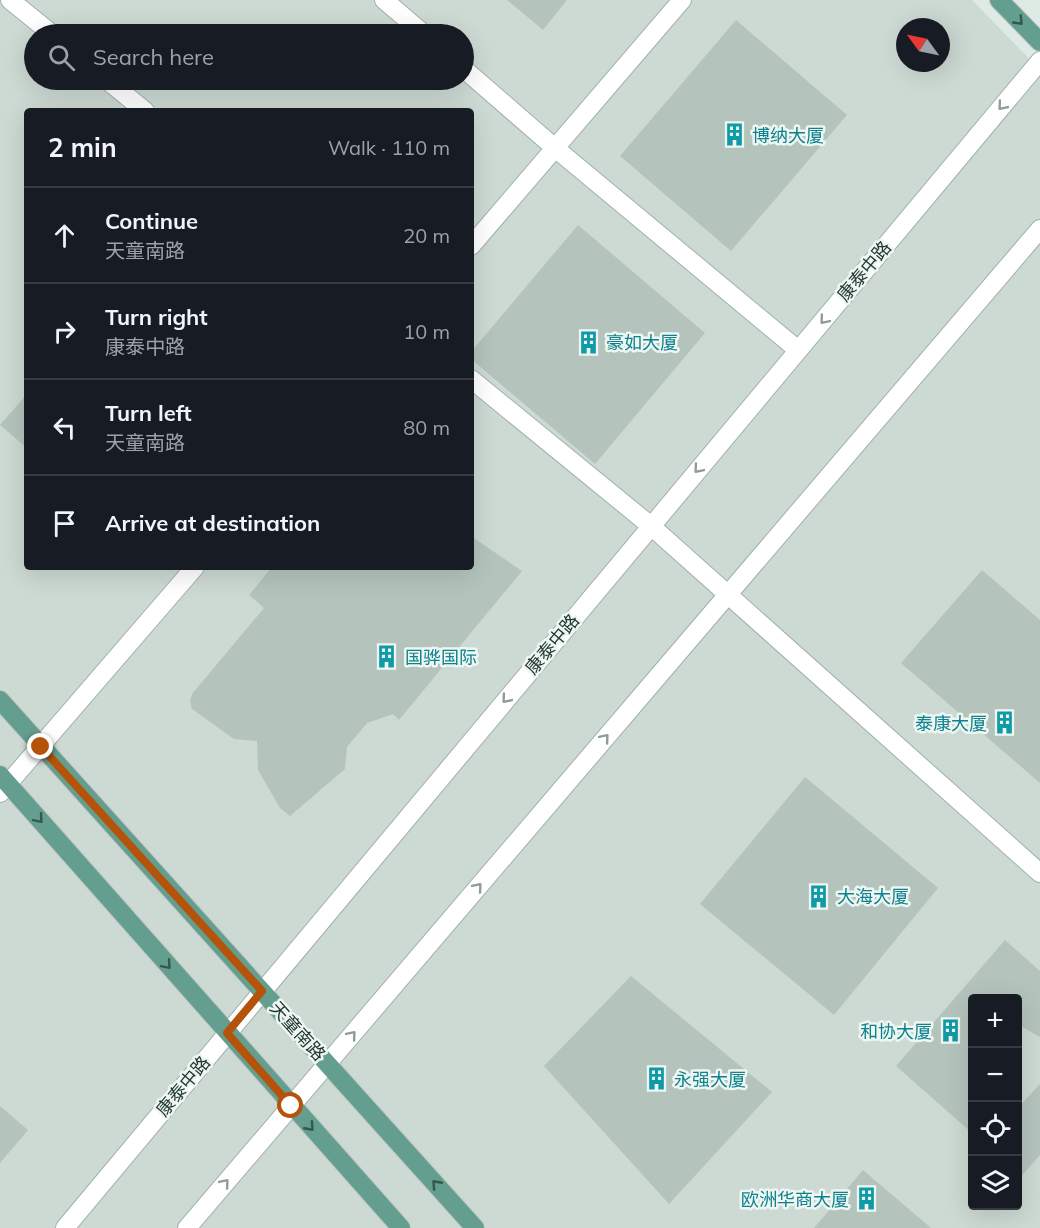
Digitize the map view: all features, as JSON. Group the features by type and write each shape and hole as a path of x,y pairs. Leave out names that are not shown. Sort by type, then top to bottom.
{"main road":[{"path":"999,0 1040,42"},
{"name":"天童南路","path":"0,700 475,1228"},
{"path":"3,784 401,1228"}],"street":[{"path":"10,0 40,24"},
{"path":"384,0 412,24"},
{"path":"474,242 682,0"},
{"name":"康泰中路","path":"64,1228 1040,61"},
{"path":"474,78 798,350"},
{"path":"119,90 141,108"},
{"path":"187,1228 1040,230"},
{"path":"474,381 651,526 1040,873"},
{"path":"3,784 41,747 192,570"}],"shaded area":[{"path":"0,0 972,0 1040,70 1040,1228 0,1228"}],"building":[{"path":"507,0 567,0 543,30"},
{"name":"博纳大厦","path":"736,20 847,115 731,251 620,156"},
{"name":"豪如大厦","path":"578,225 705,333 595,464 474,362 474,348"},
{"path":"24,397 24,445 0,425"},
{"path":"474,538 522,571 399,720 393,714 367,723 347,747 345,769 290,816 280,808 258,770 257,741 234,739 192,709 190,701 192,694 264,608 249,595 270,570 474,570"},
{"name":"泰康大厦","path":"982,570 1040,620 1040,783 901,663"},
{"name":"大海大厦","path":"805,777 938,888 834,1015 700,904"},
{"name":"和协大厦","path":"1005,940 1040,971 1040,1037 1022,1027 1022,994 968,994 968,1129 896,1066"},
{"name":"永强大厦","path":"631,976 772,1092 669,1204 544,1066"},
{"path":"1040,1084 1040,1155 1022,1175 1022,1156 1022,1104"},
{"path":"0,1106 28,1130 0,1163"},
{"name":"欧洲华商大厦","path":"863,1170 931,1228 814,1228"}],"place":[{"name":"博纳大厦","path":"734,135"},
{"name":"豪如大厦","path":"588,342"},
{"name":"国骅国际","path":"387,657"},
{"name":"泰康大厦","path":"1005,723"},
{"name":"大海大厦","path":"819,896"},
{"name":"和协大厦","path":"950,1031"},
{"name":"永强大厦","path":"656,1079"},
{"name":"欧洲华商大厦","path":"867,1199"}],"route":[{"path":"41,747 262,991 227,1033 291,1106"}]}
